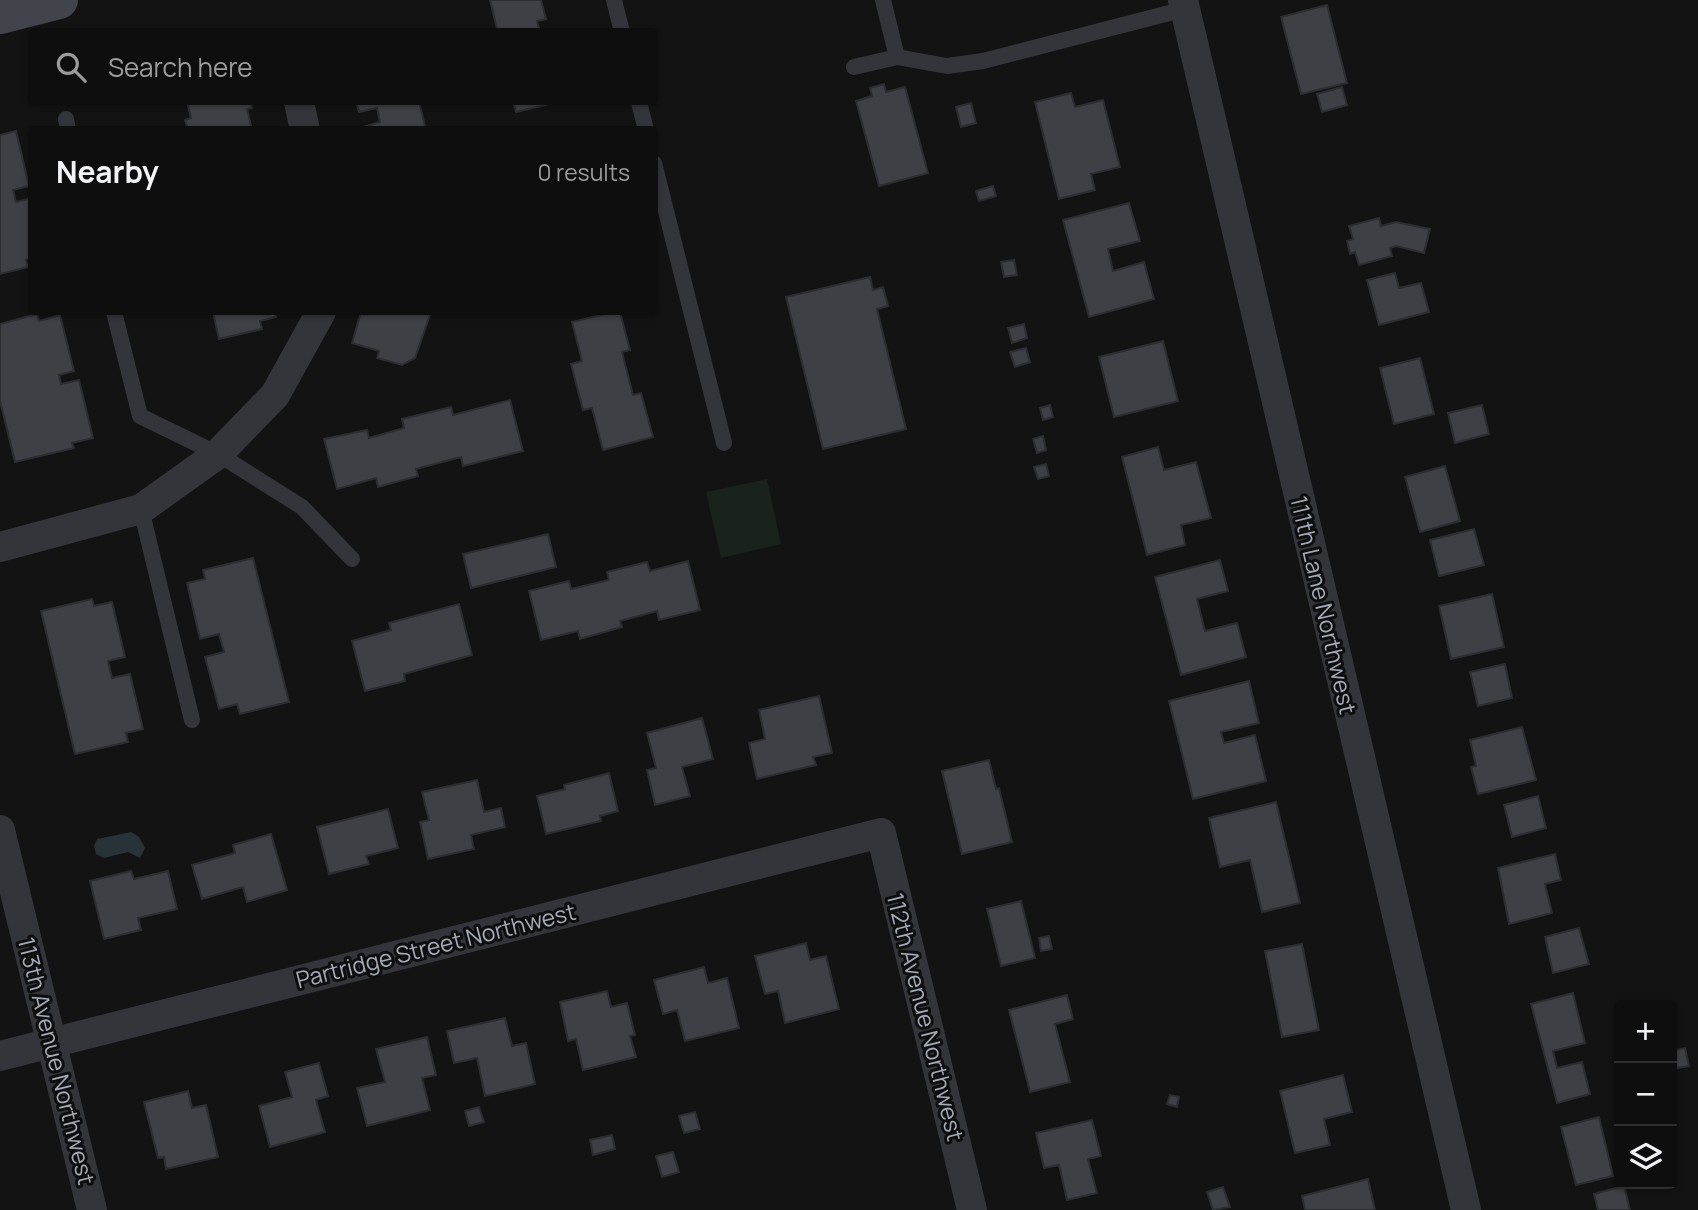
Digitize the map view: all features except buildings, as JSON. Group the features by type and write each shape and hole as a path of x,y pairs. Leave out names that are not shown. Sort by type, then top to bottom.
{"main road":[{"path":"0,15 59,0"}],"street":[{"name":"111th Lane Northwest","path":"1184,4 1466,1210"},
{"path":"300,105 304,126"},
{"path":"0,547 141,509 218,453 275,395 319,315"},
{"name":"113th Avenue Northwest","path":"0,830 92,1210"},
{"name":"112th Avenue Northwest","path":"872,835 881,833 972,1210"},
{"name":"Partridge Street Northwest","path":"0,1056 872,835"}],"lane":[{"path":"614,0 621,28"},
{"path":"883,0 897,57"},
{"path":"854,67 897,57 947,66 983,61 1184,4"},
{"path":"640,105 645,126"},
{"path":"658,179 724,443"},
{"path":"115,315 140,416 218,453 302,507 352,559"},
{"path":"141,509 192,720"}],"shaded area":[{"path":"767,479 781,544 721,558 706,492"},
{"path":"131,832 139,837 145,848 140,858 128,852 104,858 96,854 94,846 97,839"}]}
